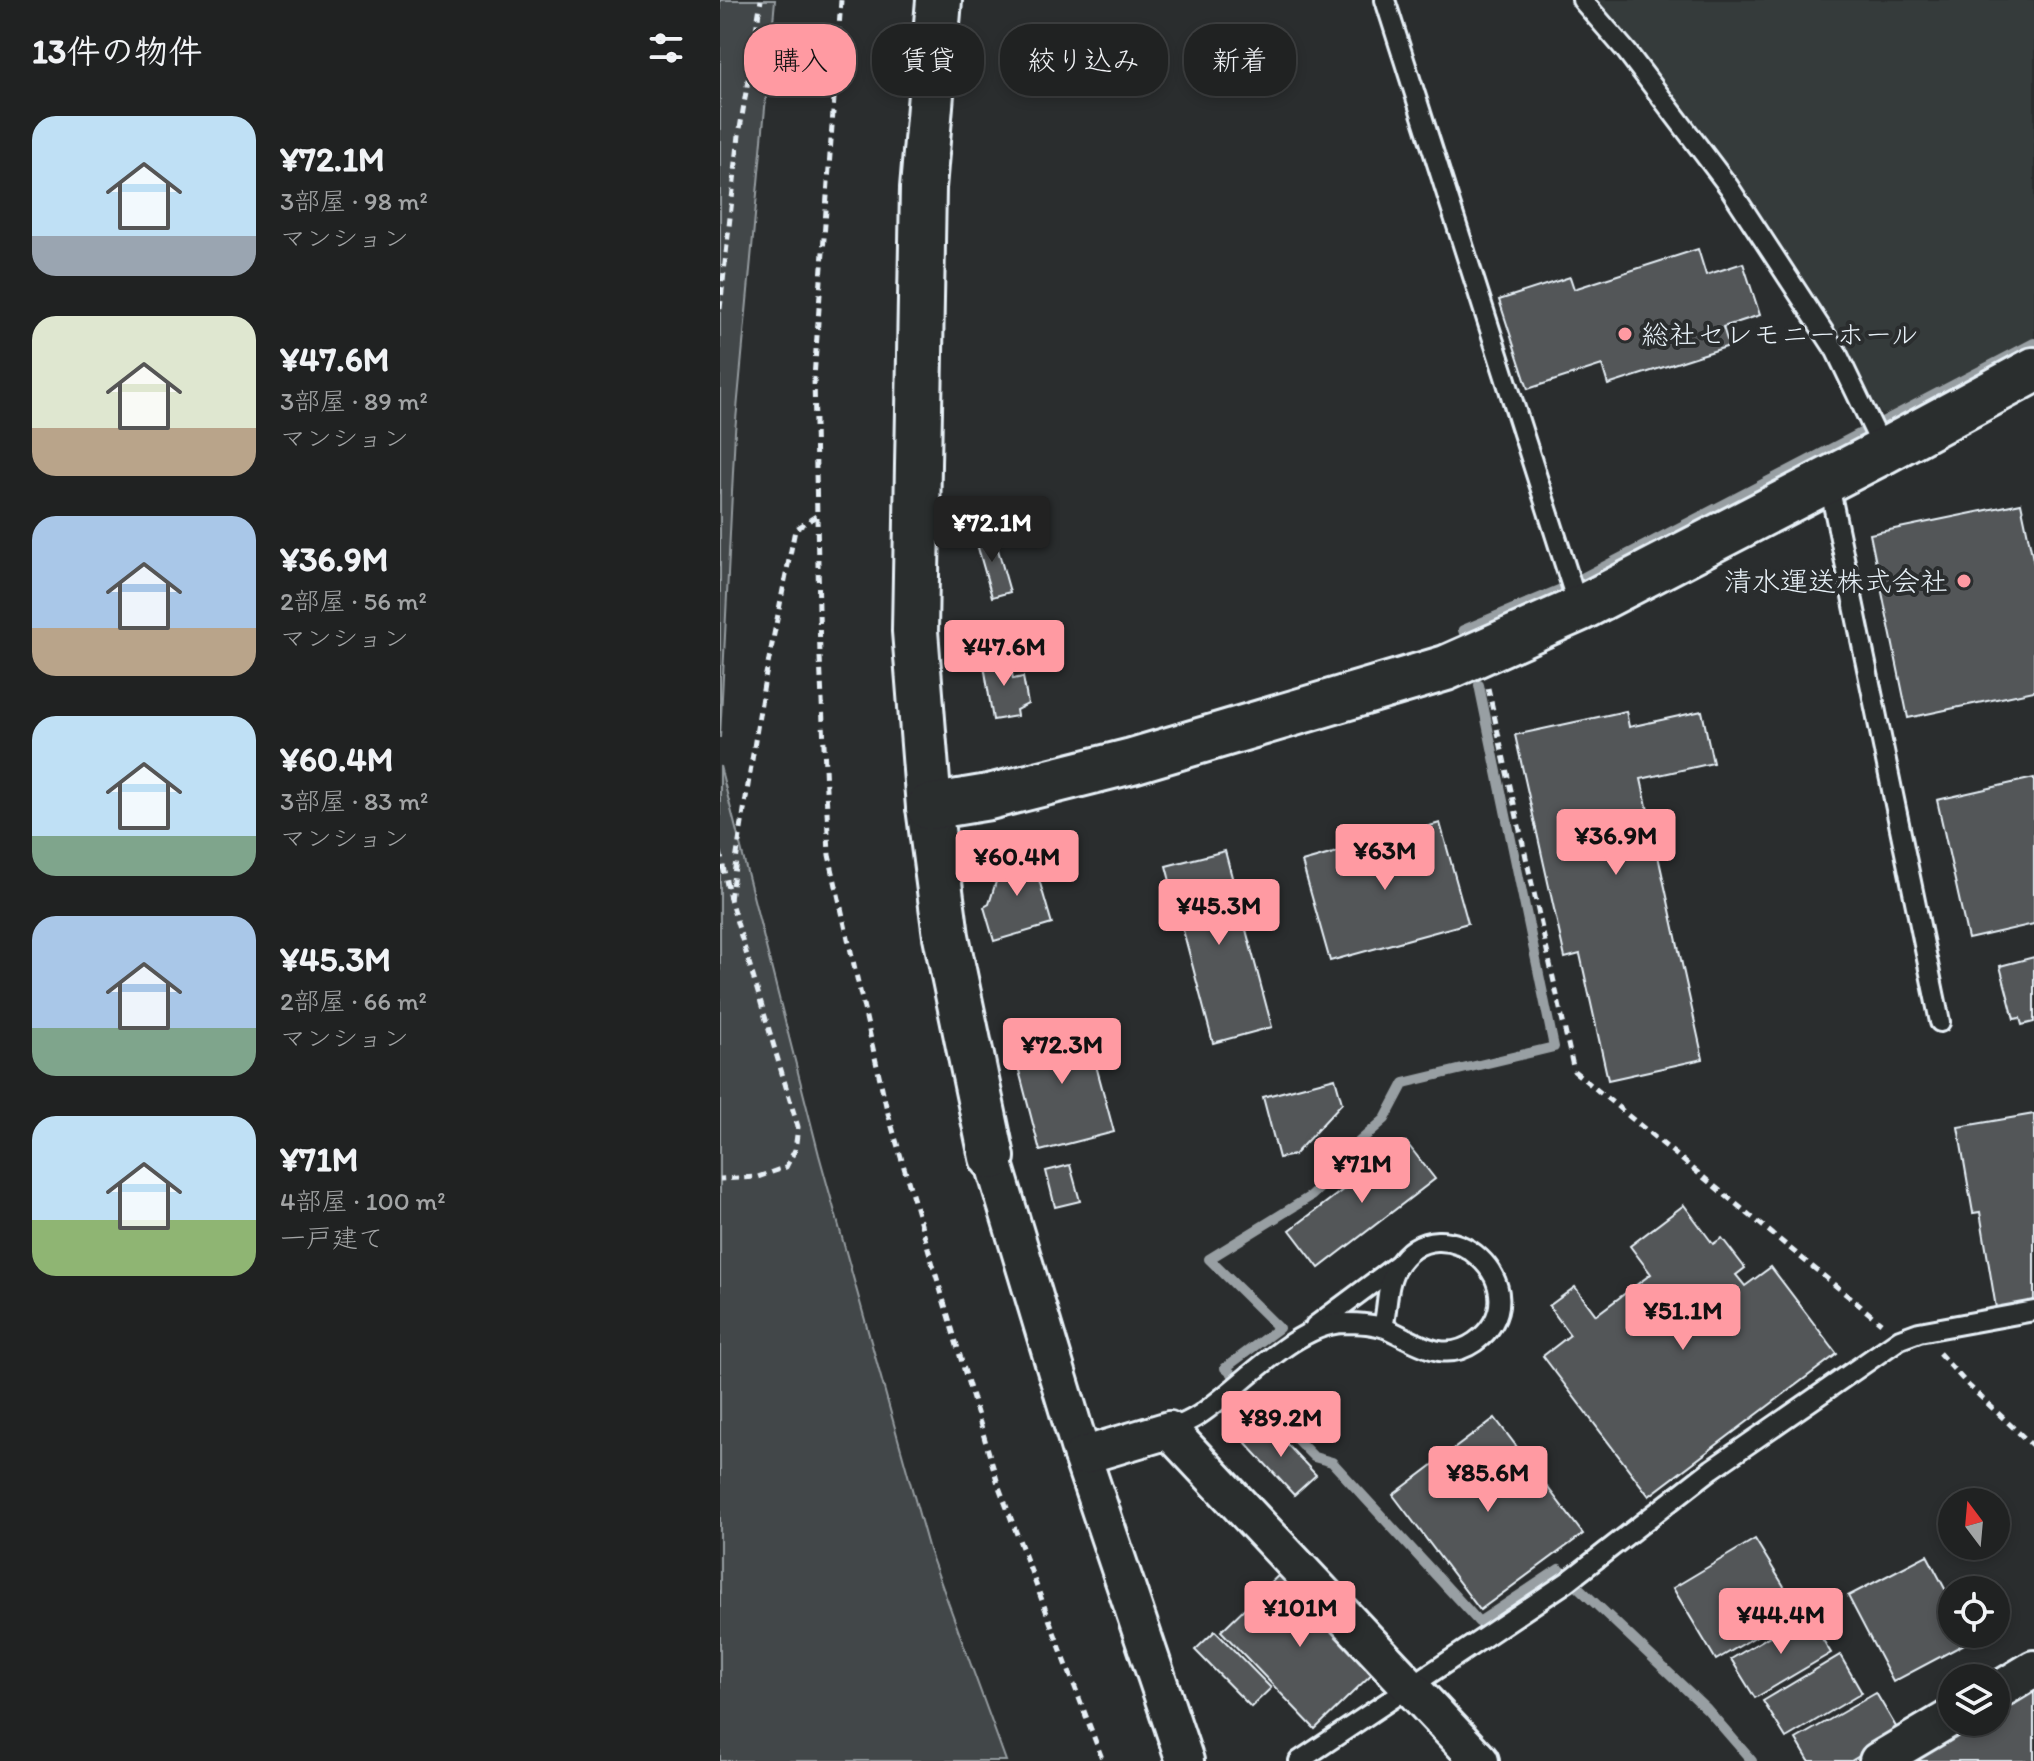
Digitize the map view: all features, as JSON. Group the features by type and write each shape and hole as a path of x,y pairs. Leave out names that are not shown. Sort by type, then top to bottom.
{"street":[{"path":"939,0 923,188 915,631 929,807 946,936 992,1157 1082,1456 1185,1761"},
{"path":"929,807 989,797 1147,757 1446,668 1480,653 1574,593 1828,480 1877,436 2034,370"},
{"path":"1082,1456 1169,1430 1480,1761"},
{"path":"2010,1684 2034,1669"},
{"path":"1878,1761 1938,1725"}],"lane":[{"path":"1385,0 1574,593"},
{"path":"1582,0 1627,52 1729,187 1836,351 1877,436"},
{"path":"1828,480 1940,1022"},
{"path":"1169,1430 1196,1418 1296,1340 1415,1250 1437,1242 1456,1243 1477,1253 1492,1271 1499,1293 1495,1315 1485,1333 1476,1341 1453,1351 1429,1350 1383,1327 1343,1323 1319,1328 1296,1340"},
{"path":"1383,1327 1389,1287 1402,1261"},
{"path":"1299,1761 1569,1580 1712,1469 1900,1339 1919,1332 2034,1311"}],"path":[{"path":"720,309 739,135 761,0"},
{"path":"841,0 814,378 829,855 887,1110 999,1487 1103,1761"},
{"path":"730,899 764,684 795,530 817,515"},
{"path":"1480,653 1574,1071 1900,1339"},
{"path":"720,852 730,899 798,1127 795,1150 786,1167 758,1177 720,1179"},
{"path":"1919,1332 1968,1385 2034,1447"}],"shaded area":[{"path":"720,0 775,0 773,24 744,24 744,96 766,96 735,431 720,738"},
{"path":"1595,0 2034,0 2034,339 1898,412 1881,414 1828,318 1715,152"},
{"path":"720,766 819,1155 929,1550 1006,1761 720,1761"}],"building":[{"path":"1698,249 1706,275 1743,263 1760,315 1723,327 1729,346 1608,385 1602,365 1528,389 1499,300 1570,277 1574,289"},
{"path":"2021,503 2034,564 2034,691 1908,718 1870,534"},
{"path":"993,532 1010,592 992,597 975,537"},
{"path":"1009,655 1013,679 1023,677 1028,704 1016,710 1017,716 993,720 983,659"},
{"path":"1626,711 1629,727 1702,711 1713,763 1641,779 1703,1059 1608,1080 1580,954 1565,958 1515,735"},
{"path":"2034,778 2034,924 1968,939 1937,800"},
{"path":"1440,823 1468,923 1330,961 1302,862"},
{"path":"1030,849 1052,924 994,941 984,907 989,904 1004,856"},
{"path":"1225,851 1272,1027 1213,1043 1166,866"},
{"path":"2034,957 2034,1022 2022,1025 2020,1018 2014,1019 2000,966"},
{"path":"1084,1021 1114,1132 1040,1151 1011,1040"},
{"path":"1335,1078 1342,1103 1294,1155 1279,1158 1263,1097"},
{"path":"2034,1114 2034,1301 1996,1308 1980,1212 1973,1213 1958,1127"},
{"path":"1406,1142 1435,1179 1319,1268 1290,1230"},
{"path":"1070,1165 1080,1201 1055,1207 1046,1171"},
{"path":"1684,1205 1713,1244 1722,1238 1745,1268 1736,1275 1745,1286 1771,1267 1837,1354 1649,1496 1543,1356 1570,1335 1549,1306 1575,1287 1596,1315 1651,1274 1630,1246"},
{"path":"1495,1418 1583,1534 1480,1610 1393,1495"},
{"path":"1267,1423 1316,1475 1294,1495 1246,1443"},
{"path":"1755,1539 1799,1611 1716,1660 1673,1588"},
{"path":"1927,1555 1938,1576 1938,1648 1957,1648 1893,1682 1848,1596"},
{"path":"1285,1569 1380,1666 1315,1729 1221,1631"},
{"path":"1807,1614 1831,1653 1755,1698 1731,1659"},
{"path":"1215,1631 1271,1688 1251,1707 1195,1650"},
{"path":"1840,1655 1862,1693 1786,1738 1763,1701"},
{"path":"2034,1685 2034,1761 1906,1761 1948,1736 2010,1736 2010,1699"},
{"path":"1876,1693 1899,1732 1851,1761 1809,1761 1796,1739"}],"waterway":[{"path":"1465,636 1463,630 1561,589 2034,343"},
{"path":"1231,1373 1225,1368 1279,1328 1209,1259 1311,1196 1352,1148 1385,1119 1404,1083 1554,1047 1479,685"},
{"path":"1260,1402 1314,1457 1332,1462 1479,1622 1559,1569 1707,1709 1752,1761"}],"place":[{"name":"総社セレモニーホール","path":"1625,334"},
{"name":"清水運送株式会社","path":"1964,581"}]}
